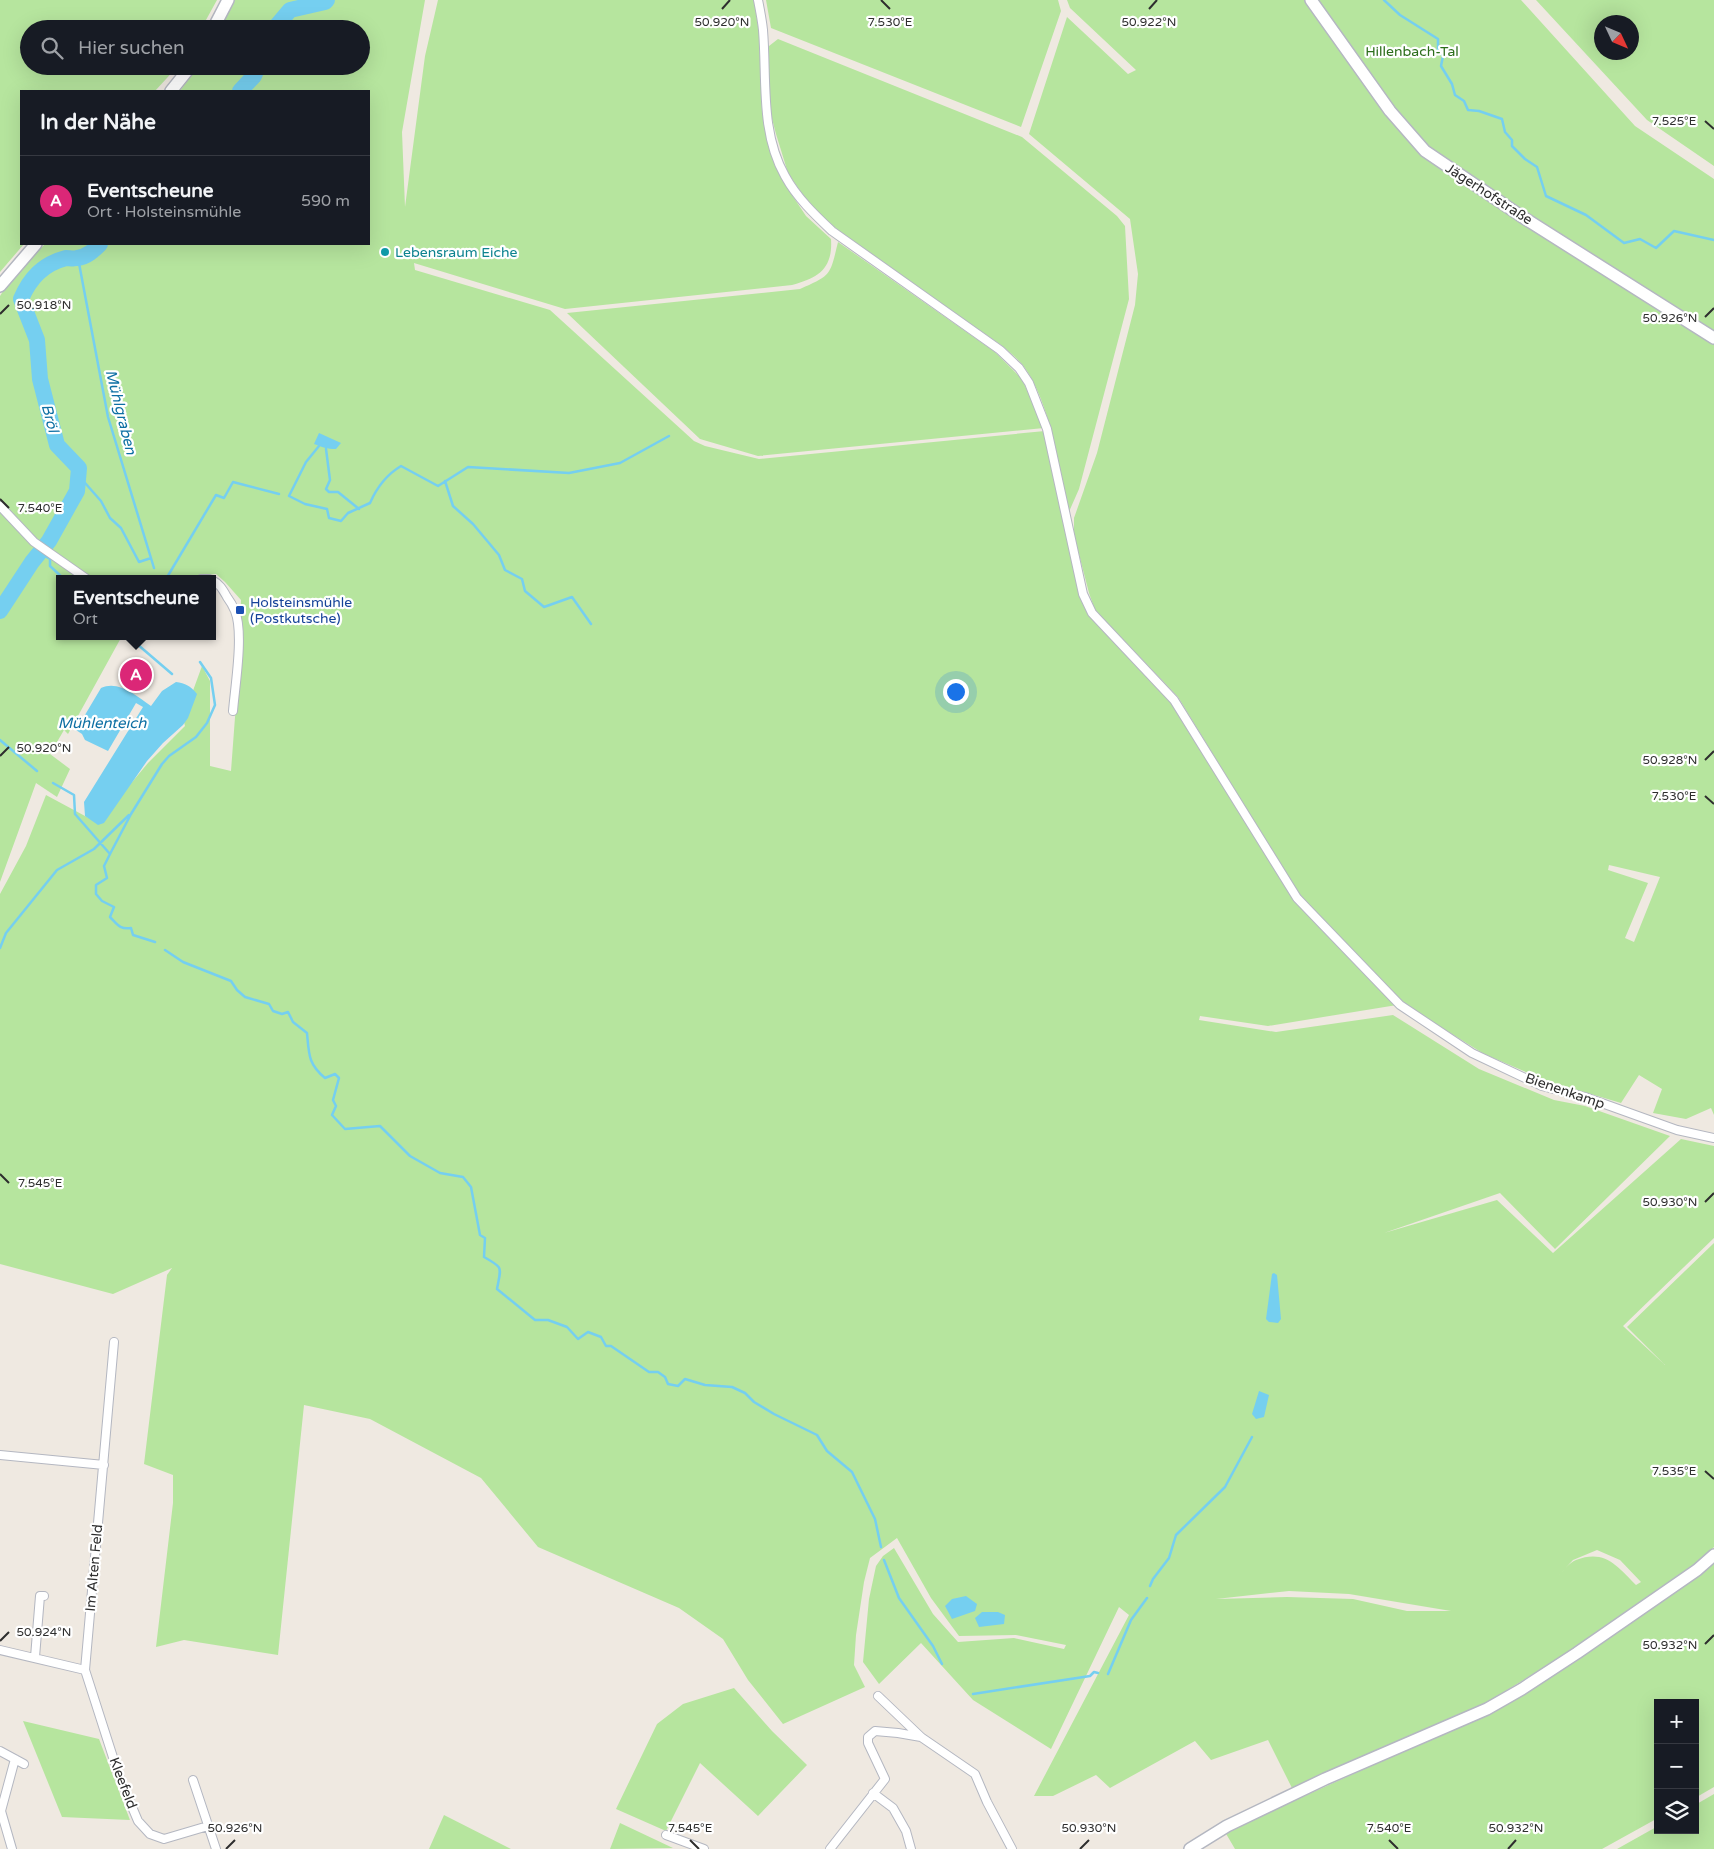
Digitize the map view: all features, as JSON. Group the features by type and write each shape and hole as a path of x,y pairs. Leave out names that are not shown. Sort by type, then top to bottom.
{"main road":[{"path":"218,20 228,0"},
{"name":"Jägerhofstraße","path":"1311,0 1390,112 1425,151 1524,218 1714,338"},
{"path":"172,90 184,75"},
{"path":"0,286 35,245"},
{"path":"1190,1849 1227,1826 1325,1779 1487,1709 1522,1689 1576,1653 1697,1570 1714,1555"}],"street":[{"name":"Bienenkamp","path":"758,0 763,29 768,124 778,160 785,176 811,211 832,231 1000,350 1019,368 1029,383 1047,429 1083,594 1092,613 1174,700 1297,898 1400,1004 1472,1053 1542,1086 1585,1097 1677,1130 1714,1138"},
{"path":"0,506 34,542 81,575"},
{"path":"216,583 220,586 235,611 238,623 233,711"},
{"name":"Im Alten Feld","path":"85,1670 114,1342"},
{"path":"0,1455 104,1465"},
{"path":"35,1658 40,1596 44,1596"},
{"path":"0,1650 85,1670"},
{"name":"Kleefeld","path":"85,1670 119,1776 138,1821 150,1834 164,1839 208,1826"},
{"path":"878,1696 921,1737 975,1774 987,1802 1012,1849"},
{"path":"830,1849 885,1779 868,1743 868,1737 875,1731 921,1737"},
{"path":"0,1751 24,1764"},
{"path":"12,1849 0,1811 15,1760"},
{"path":"193,1780 216,1849"},
{"path":"873,1793 893,1808 906,1831 911,1849"},
{"path":"666,1835 704,1849"}],"green space":[{"path":"0,0 217,0 206,20 20,20 20,75 170,75 156,90 20,90 20,245 23,245 0,272"},
{"path":"233,0 425,0 402,132 405,207 425,56 438,0 754,0 759,33 762,112 771,155 786,186 806,216 831,239 829,258 822,271 809,279 792,285 565,309 414,263 415,270 550,310 694,441 705,446 759,459 1045,431 1079,592 1171,701 1291,895 1397,1005 1268,1026 1200,1016 1199,1020 1276,1032 1393,1015 1479,1069 1554,1100 1585,1106 1670,1136 1555,1249 1500,1193 1384,1233 1497,1200 1553,1253 1681,1139 1714,1146 1714,1238 1623,1326 1665,1365 1627,1327 1714,1243 1714,1547 1697,1563 1566,1654 1484,1704 1293,1790 1268,1740 1211,1760 1195,1741 1110,1788 1096,1775 1053,1796 1034,1796 1129,1615 1119,1607 1051,1749 973,1700 921,1643 879,1684 863,1662 869,1599 876,1566 883,1556 894,1548 933,1614 958,1642 1014,1638 1064,1649 1066,1645 1016,1635 959,1636 931,1598 897,1538 870,1558 864,1582 856,1635 854,1665 865,1687 783,1724 748,1680 723,1639 679,1608 538,1547 481,1478 370,1419 304,1405 278,1655 184,1640 156,1647 173,1503 173,1475 144,1464 167,1275 172,1268 113,1294 0,1264 0,894 26,846 46,795 98,823 148,763 185,726 183,718 202,666 210,681 210,766 231,771 238,677 241,600 216,574 56,575 56,640 120,640 68,734 64,730 50,754 70,769 57,797 36,783 0,882 0,296 12,277 44,245 370,245 370,90 181,90 192,75 370,75 370,20 225,20","holes":["1597,1550 1620,1560 1641,1582 1636,1585 1610,1561 1603,1558 1586,1557 1576,1560 1565,1569 1573,1560","1289,1591 1349,1594 1451,1611 1407,1611 1353,1599 1287,1597 1216,1599"]},
{"path":"766,0 1058,0 1061,11 1021,127 771,28"},
{"name":"Hillenbach-Tal","path":"1067,0 1521,0 1635,126 1714,179 1714,1115 1711,1108 1686,1119 1653,1113 1662,1089 1639,1075 1621,1103 1547,1081 1484,1054 1399,1001 1297,892 1178,697 1095,610 1074,535 1074,518 1097,453 1135,305 1138,274 1130,219 1029,134 1067,17 1128,74 1136,70 1070,8","holes":["1609,865 1660,877 1634,942 1625,938 1648,883 1608,870"]},
{"path":"1536,0 1714,0 1714,166 1647,120"},
{"path":"778,39 1022,137 1117,216 1125,226 1129,299 1079,489 1068,514 1050,426 1038,392 1024,367 1001,345 863,250 813,210 788,173 768,103 769,46"},
{"path":"838,242 995,352 1022,379 1044,428 758,456 700,439 567,313 800,289 828,273"},
{"path":"1714,1563 1714,1787 1699,1796 1699,1699 1654,1699 1654,1820 1602,1849 1235,1849 1225,1832 1490,1712 1578,1660"},
{"path":"734,1688 772,1731 807,1765 758,1816 700,1763 666,1831 616,1809 657,1724 683,1704"},
{"path":"23,1721 99,1739 130,1820 62,1817"},
{"path":"1714,1794 1714,1849 1617,1849 1654,1828 1654,1834 1699,1834 1699,1803"},
{"path":"444,1815 511,1849 429,1849"},
{"path":"620,1823 673,1848 674,1848 610,1849"}],"water":[{"path":"319,433 341,443 336,449 314,444"},
{"name":"Mühlenteich","path":"176,682 188,685 197,694 188,718 147,761 104,823 98,825 85,816 84,802 143,707 136,703 108,751 85,740 82,734 76,730 101,688 114,686 127,690 151,706 162,691"},
{"path":"1272,1274 1277,1275 1281,1319 1278,1323 1269,1322 1266,1319"},
{"path":"1259,1391 1269,1395 1264,1417 1256,1419 1252,1414"},
{"path":"966,1596 977,1604 975,1611 952,1619 945,1606 952,1599"},
{"path":"982,1612 998,1612 1005,1615 1004,1624 979,1627 975,1618"}],"waterway":[{"name":"Bröl","path":"282,20 290,10 327,0"},
{"path":"1384,0 1400,15 1438,39 1438,49 1443,56 1441,66 1452,84 1455,95 1464,101 1468,110 1479,111 1502,119 1505,132 1512,140 1512,146 1525,159 1537,167 1546,196 1586,215 1624,243 1640,239 1656,248 1674,231 1714,240"},
{"name":"Bröl","path":"241,90 254,75"},
{"name":"Bröl","path":"0,611 32,562 49,541 77,491 79,468 57,445 40,379 37,340 21,299 33,278 44,268 66,258 84,256 99,245"},
{"name":"Mühlgraben","path":"78,258 108,417 154,568"},
{"path":"319,446 306,462 289,496 305,504 327,509 329,518 341,521 348,513 370,503 383,482 401,466 438,486 468,467 569,473 620,463 669,436"},
{"path":"326,449 330,480 326,489 329,492 338,492 359,509"},
{"path":"78,475 101,501 110,518 121,528 139,562 151,558"},
{"path":"445,481 453,506 473,524 499,555 505,570 522,579 525,591 544,607 572,597 591,624"},
{"path":"168,575 216,495 224,498 233,482 279,494"},
{"path":"40,553 50,559 50,566 60,575"},
{"path":"132,640 172,674"},
{"name":"Mühlgraben","path":"110,854 131,814 162,764 169,756 196,737 207,723 215,705 211,678 200,662"},
{"path":"0,740 37,771"},
{"path":"53,783 74,795 75,814 110,854 104,866 107,878 96,885 96,894 102,901 114,907 110,917 121,927 131,928 133,935 155,942"},
{"name":"Mühlgraben","path":"0,948 6,933 57,870 94,849 129,815"},
{"path":"165,950 183,962 231,981 245,997 269,1004 273,1011 282,1014 288,1012 293,1022 307,1033 310,1058 315,1068 325,1078 335,1074 339,1078 333,1100 336,1106 332,1115 345,1129 380,1126 410,1156 440,1173 463,1177 471,1187 480,1235 485,1238 484,1257 498,1266 500,1272 497,1289 535,1320 548,1320 567,1327 578,1339 588,1332 601,1337 606,1346 611,1346 649,1372 658,1372 665,1377 668,1384 678,1386 685,1379 705,1385 732,1387 745,1393 754,1402 774,1414 817,1435 827,1451 852,1472 875,1519 881,1547"},
{"path":"1150,1586 1169,1558 1176,1535 1225,1487 1252,1437"},
{"path":"884,1560 899,1598 933,1646 942,1664"},
{"path":"1108,1674 1131,1620 1147,1598"},
{"path":"973,1694 1090,1676 1094,1672 1098,1673"}],"place":[{"name":"Lebensraum Eiche","path":"385,252"},
{"name":"Holsteinsmühle (Postkutsche)","path":"240,610"},
{"name":"Eventscheune","path":"136,675"}]}
